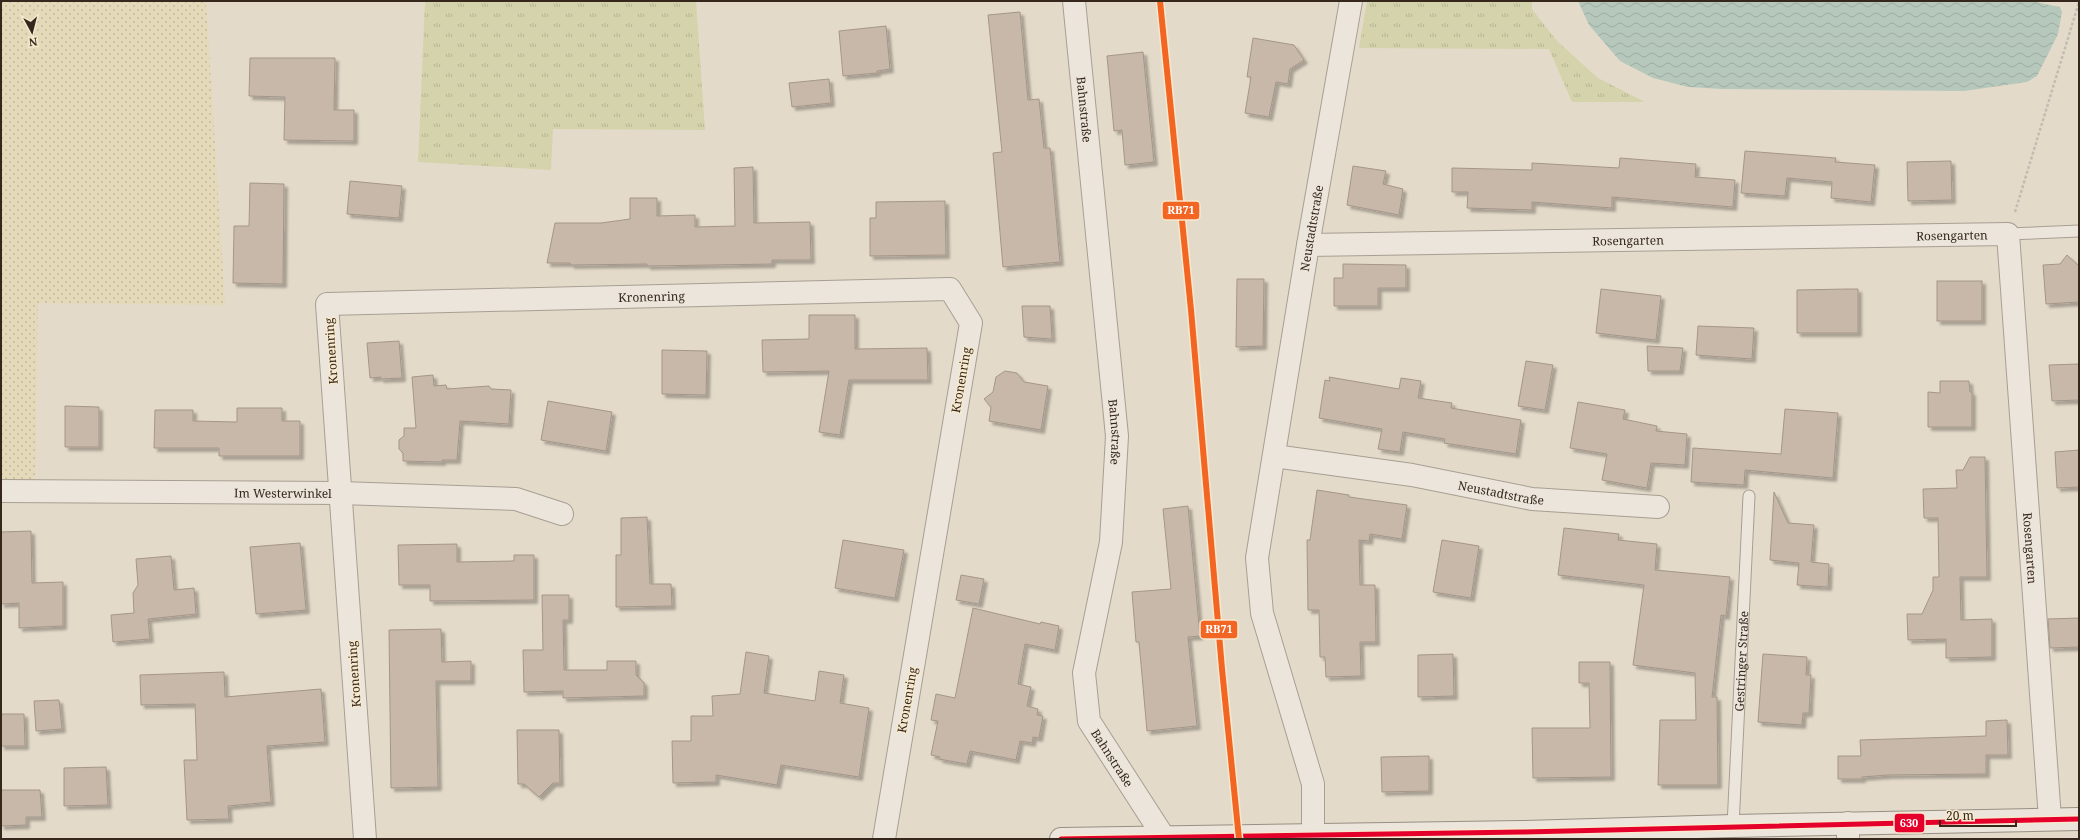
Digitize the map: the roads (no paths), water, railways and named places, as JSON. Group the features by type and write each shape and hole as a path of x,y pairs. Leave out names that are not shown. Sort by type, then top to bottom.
{"street":[{"name":"Bahnstraße","path":"1074,1 1117,436 1111,542 1084,673 1089,721 1164,838"},
{"name":"Neustadtstraße","path":"1313,834 1313,784 1262,613 1257,558 1308,245 1351,1"},
{"name":"Rosengarten","path":"1308,245 2008,234 2050,819"},
{"name":"Kronenring","path":"365,839 327,304 950,289 970,323 884,839"},
{"name":"Neustadtstraße","path":"1274,456 1412,475 1532,499 1658,507"},
{"name":"Im Westerwinkel","path":"1,491 341,493 516,498 562,514"},
{"path":"1061,839 1313,834 1522,836 1732,826 1848,831 2050,819 2079,819"}],"lane":[{"path":"2008,234 2079,231"},
{"name":"Gestringer Straße","path":"1732,826 1749,496"}],"water":[{"path":"1578,1 2031,1 2060,7 2062,12 2058,34 2037,76 2027,82 1964,91 1722,89 1688,87 1653,78 1620,61 1589,25"}]}
